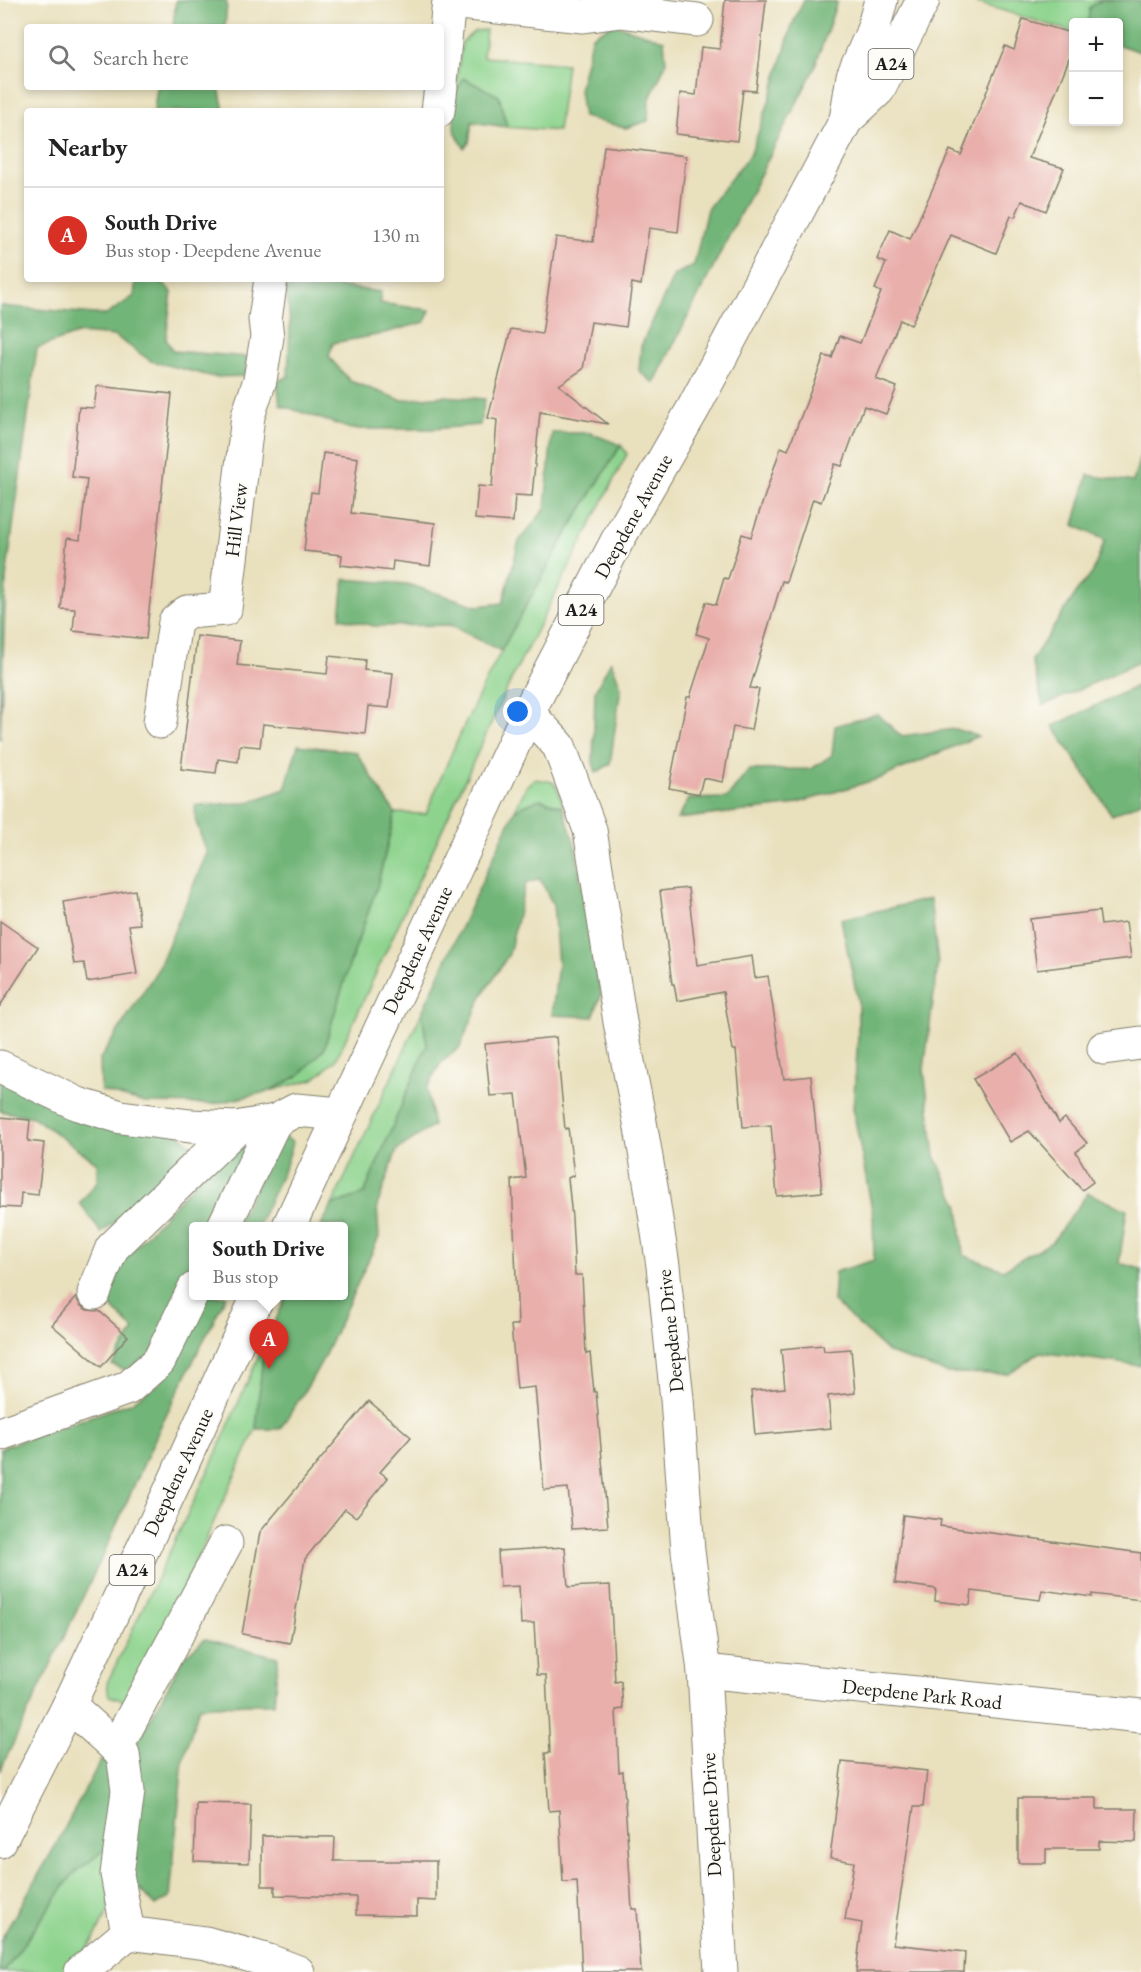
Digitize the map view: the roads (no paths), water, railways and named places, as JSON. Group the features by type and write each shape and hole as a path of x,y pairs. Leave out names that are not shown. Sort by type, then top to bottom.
{"main road":[{"name":"A24","path":"846,120 853,76 872,33 881,0"},
{"name":"A24","path":"846,120 878,90 923,0"},
{"path":"444,52 449,1 583,16 621,11 696,20"},
{"path":"438,108 441,90"},
{"name":"Deepdene Avenue","path":"291,1222 528,713 617,541 693,409 846,120"},
{"name":"Hill View","path":"160,722 175,622 187,612 225,609 248,416 260,381 267,337 265,319 271,282"},
{"name":"Deepdene Drive","path":"528,713 559,746 590,830 618,1010 640,1122 663,1266 677,1399 688,1551 704,1671 721,1972"},
{"path":"1104,1048 1141,1043"},
{"path":"0,1067 78,1104 121,1117 190,1126 236,1128 275,1121 296,1110 341,1114"},
{"path":"226,1222 275,1121"},
{"path":"94,1293 112,1248 236,1128"},
{"path":"0,1434 128,1388 159,1361 189,1299"},
{"name":"Deepdene Avenue","path":"0,1841 69,1705 172,1487 256,1300"},
{"path":"116,1748 226,1543"},
{"name":"Deepdene Park Road","path":"704,1671 1141,1716"},
{"path":"69,1705 123,1754 128,1791 117,1874 128,1933"},
{"path":"81,1972 128,1933 206,1943 269,1960 298,1972"}],"place":[{"name":"South Drive","path":"269,1369"}]}
